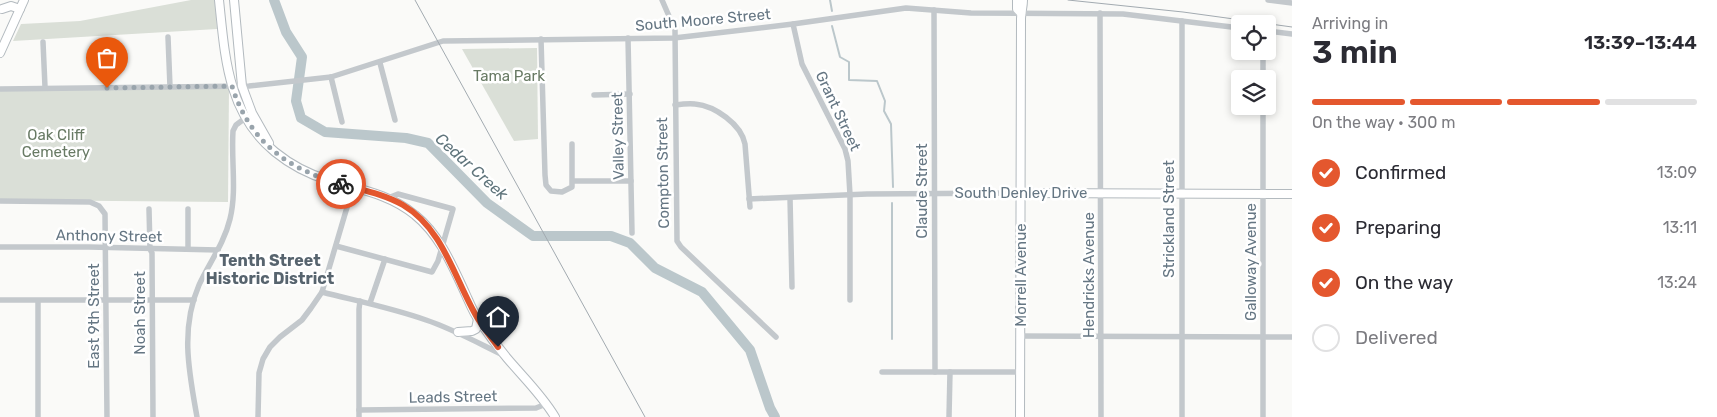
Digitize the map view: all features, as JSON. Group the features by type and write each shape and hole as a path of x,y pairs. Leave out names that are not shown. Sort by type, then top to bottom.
{"street":[{"path":"1,10 9,0"},
{"path":"0,53 24,0"},
{"path":"219,0 226,62 232,86 248,116 272,149 300,170 316,177 388,198 404,206 418,217 442,248 478,320 555,417"},
{"path":"234,0 242,86 248,116"},
{"name":"Compton Street","path":"662,0 674,28 677,241 681,247 776,337"},
{"name":"Morrell Avenue","path":"1017,0 1017,8 1021,13"},
{"name":"Morrell Avenue","path":"1020,417 1021,13 1024,8 1023,0"},
{"path":"1268,0 1292,3"},
{"path":"1,10 11,6 20,9"},
{"name":"South Moore Street","path":"1,88 242,86 310,80 331,77 380,63 429,45 443,42 674,38 906,8 951,12 1100,13 1231,27"},
{"path":"1,10 8,10 17,17"},
{"name":"Claude Street","path":"934,10 935,372"},
{"name":"Hendricks Avenue","path":"1100,13 1101,417"},
{"name":"Strickland Street","path":"1182,21 1182,417"},
{"name":"Grant Street","path":"793,24 802,64 845,149 848,161 850,195 850,300"},
{"path":"222,30 236,29"},
{"path":"1276,32 1292,34"},
{"path":"168,38 170,87"},
{"name":"Valley Street","path":"628,38 632,233"},
{"path":"541,39 546,184 552,192 557,192 567,190 573,184 631,181"},
{"path":"44,42 44,87"},
{"path":"106,43 107,88"},
{"path":"380,63 395,120"},
{"path":"331,77 342,122"},
{"path":"594,95 630,94"},
{"path":"675,105 696,104 706,107 727,118 744,135 750,207"},
{"name":"Galloway Avenue","path":"1263,115 1263,417"},
{"path":"198,417 187,350 188,327 194,300 203,276 228,229 232,207 233,131 236,125 248,116"},
{"path":"572,144 573,184"},
{"path":"258,417 259,373 263,359 270,347 280,337 302,320 322,292 353,187"},
{"name":"South Denley Drive","path":"750,199 850,195 1021,193 1292,194"},
{"path":"336,246 432,272 436,267 453,209 398,194 388,198"},
{"path":"790,198 792,287"},
{"name":"East 9th Street","path":"0,201 95,203 105,214 107,417"},
{"name":"Noah Street","path":"150,209 153,417"},
{"path":"188,209 188,249"},
{"name":"Anthony Street","path":"0,247 218,250"},
{"path":"370,303 385,259"},
{"path":"322,292 370,303 425,319 458,332 506,357"},
{"path":"0,300 194,300"},
{"path":"38,301 38,417"},
{"path":"359,414 358,309 360,302"},
{"path":"458,332 476,329 478,320"},
{"path":"1020,336 1292,337"},
{"path":"882,372 1020,372"},
{"path":"949,417 950,372"},
{"name":"Leads Street","path":"359,414 536,408 546,404"}],"green space":[{"path":"191,0 215,0 217,29 13,41 21,24 80,21"},
{"name":"Tama Park","path":"537,48 538,139 514,141 462,49"},
{"name":"Oak Cliff Cemetery","path":"0,87 229,88 228,202 0,200"}],"waterway":[{"name":"Cedar Creek","path":"274,0 286,32 302,57 296,101 301,118 325,132 406,138 428,143 487,203 533,236 611,236 630,243 655,268 702,292 750,350 770,408 775,417"},
{"path":"830,0 832,11"},
{"path":"832,26 840,57 849,62 849,80 877,81 885,101 884,111 891,124 893,187"},
{"path":"892,203 892,339"}],"tram line":[{"path":"415,0 645,417"},
{"path":"1068,0 1183,12 1292,27"}],"way so far":[{"path":"107,88 232,86 250,126 272,149 300,170 341,184"}],"district":[{"name":"Tenth Street Historic District","path":"270,269"}],"route":[{"path":"341,184 388,198 404,206 418,217 432,232 442,248 478,320 498,347"}]}
